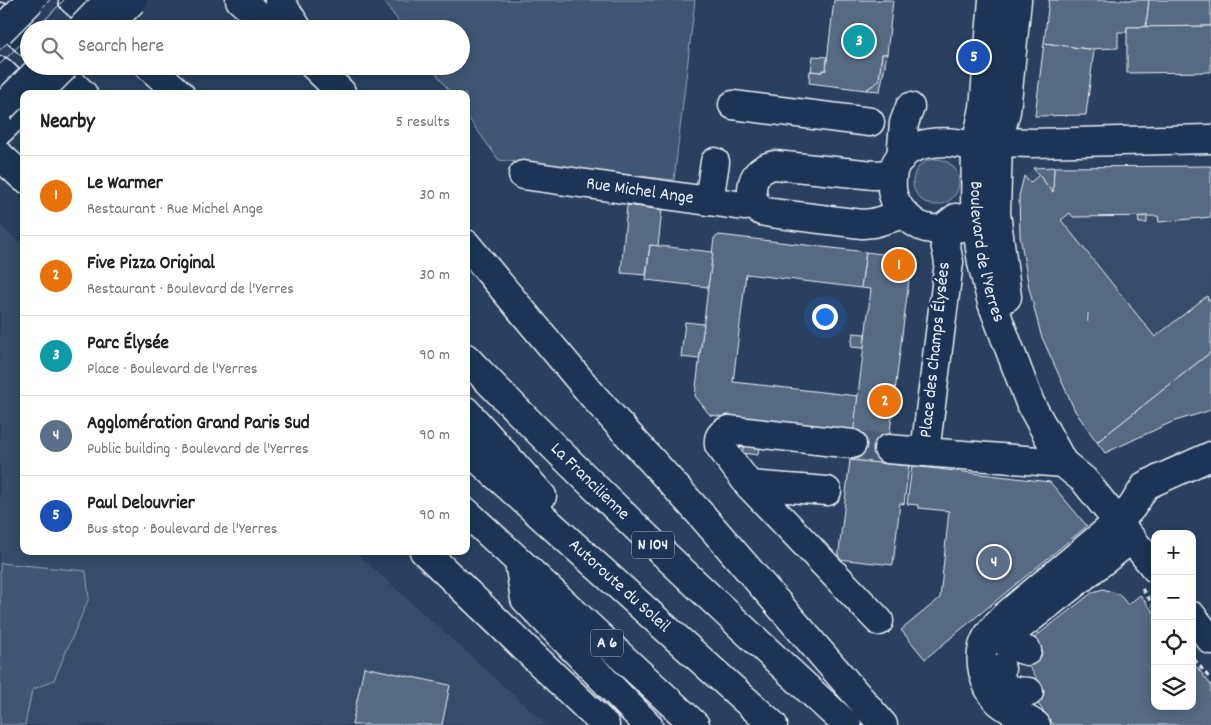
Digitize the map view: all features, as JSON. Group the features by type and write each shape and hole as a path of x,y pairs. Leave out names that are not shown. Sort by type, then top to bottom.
{"main road":[{"path":"0,31 31,0"},
{"path":"66,0 85,20"},
{"path":"72,0 95,20"},
{"path":"90,20 110,0"},
{"path":"114,20 133,0"},
{"path":"240,0 263,20"},
{"path":"279,0 292,20"},
{"name":"Boulevard de l'Yerres","path":"993,0 985,99 987,144 984,214 992,304 1030,403 1074,472 1151,563"},
{"name":"Boulevard de l'Yerres","path":"987,144 1006,112 1017,0"},
{"path":"0,16 20,35"},
{"path":"0,71 20,90"},
{"path":"0,109 34,75"},
{"path":"41,90 56,75"},
{"path":"62,75 78,90"},
{"path":"139,75 153,90"},
{"path":"159,75 176,90"},
{"path":"323,75 339,90"},
{"path":"330,75 340,90"},
{"path":"733,105 870,122"},
{"path":"930,142 916,122 910,107 904,123 891,190 896,204 904,214 925,228 942,229 952,220 984,214"},
{"path":"0,130 20,111"},
{"path":"756,205 752,196 754,176 768,166 775,164 874,175 897,166 908,150 930,142 987,144 1211,139"},
{"path":"0,156 20,174"},
{"path":"709,201 715,162"},
{"path":"0,175 20,192"},
{"name":"Rue Michel Ange","path":"523,175 744,206 756,205 761,211 771,214 862,224 873,223 904,214"},
{"name":"Boulevard de l'Yerres","path":"984,214 1000,300 1021,339 1046,397 1078,454 1074,472"},
{"name":"Place des Champs Élysées","path":"942,229 949,262 925,452 1074,472"},
{"path":"470,249 594,397 703,517 883,725"},
{"name":"La Francilienne","path":"470,362 572,467 847,725"},
{"path":"470,415 630,594"},
{"path":"852,444 729,430 722,432 718,438 719,445 749,484 879,621"},
{"path":"888,449 925,452"},
{"name":"Autoroute du Soleil","path":"470,452 773,725"},
{"path":"1029,692 1013,691 1001,683 999,678 1016,646 1009,635 1125,530 1132,507 1146,485 1211,456"},
{"path":"749,484 827,491"},
{"name":"A 6","path":"470,516 695,725"},
{"path":"1036,725 997,700 986,682 982,662 985,641 1004,617 1125,530"},
{"path":"428,555 605,725"},
{"path":"519,562 525,599 648,725"},
{"path":"1195,620 1211,640"}],"path":[{"path":"1196,661 1211,680"}],"shaded area":[{"path":"383,0 695,0 674,180 499,160 470,120 470,90 448,90 437,75 470,75 470,20 397,20"},
{"path":"936,159 949,163 955,169 959,182 955,195 949,201 936,205 923,201 917,195 913,182 917,169 923,163"},
{"path":"1211,166 1211,410 1172,422 1105,453 1075,411 1041,335 1029,288 1020,236 1019,196 1024,176 1033,168"},
{"path":"0,225 20,243 20,555 358,555 547,725 0,725"},
{"path":"0,563 86,571 89,598 54,680 32,690 25,725 0,725"}],"building":[{"path":"834,0 893,0 887,54 882,54 879,81 866,90 809,83 810,71 822,72 822,70 826,70"},
{"path":"1049,0 1149,0 1146,27 1127,27 1127,32 1118,32 1118,48 1088,49 1044,43"},
{"path":"1149,0 1211,0 1211,26 1146,27"},
{"path":"1211,26 1211,72 1127,73 1127,27"},
{"path":"1044,43 1094,50 1086,115 1035,116"},
{"path":"882,54 887,54 880,91 866,90 879,81"},
{"path":"813,56 827,57 826,70 822,70 822,72 811,71"},
{"path":"1211,166 1211,217 1159,222 1158,216 1073,217 1070,213 1061,220 1155,337 1207,296 1208,300 1211,300 1211,352 1097,442 1075,411 1041,335 1029,288 1020,236 1019,196 1024,176 1030,183 1039,175 1053,192 1054,167"},
{"path":"1054,167 1053,192 1033,168"},
{"path":"627,205 662,210 658,246 650,245 646,275 621,273"},
{"path":"1147,216 1147,223 1139,223 1138,217"},
{"path":"719,235 866,252 861,288 746,274 733,382 858,396 854,433 710,415 695,396 714,238"},
{"path":"650,245 713,252 708,287 646,280"},
{"path":"866,252 907,257 911,263 886,464 850,460 871,289 861,288"},
{"path":"685,322 704,324 699,359 681,357"},
{"path":"853,333 865,334 864,348 851,347"},
{"path":"1211,352 1211,410 1172,422 1105,453 1097,442"},
{"path":"744,445 759,447 758,455 742,453"},
{"path":"850,460 909,466 904,504 900,503 893,565 838,559"},
{"path":"912,466 1050,482 1087,526 925,659 901,630 940,598 949,511 918,508 918,505 907,504"},
{"path":"1103,589 1119,594 1128,605 1140,595 1151,609 1151,710 1196,710 1196,666 1211,685 1211,725 1054,725 1025,687 1037,678 1027,664 1030,641 1093,592"},
{"path":"364,667 450,685 442,725 352,725"}],"tunnel":[{"path":"852,444 888,449"}],"tram line":[{"path":"30,20 50,0"},
{"path":"45,20 64,0"},
{"path":"0,50 20,30"},
{"path":"0,64 20,45"}],"place":[{"name":"Parc Élysée","path":"859,41"},
{"name":"Paul Delouvrier","path":"974,57"},
{"name":"Le Warmer","path":"899,265"},
{"name":"Five Pizza Original","path":"885,401"},
{"name":"Agglomération Grand Paris Sud","path":"994,562"}]}
